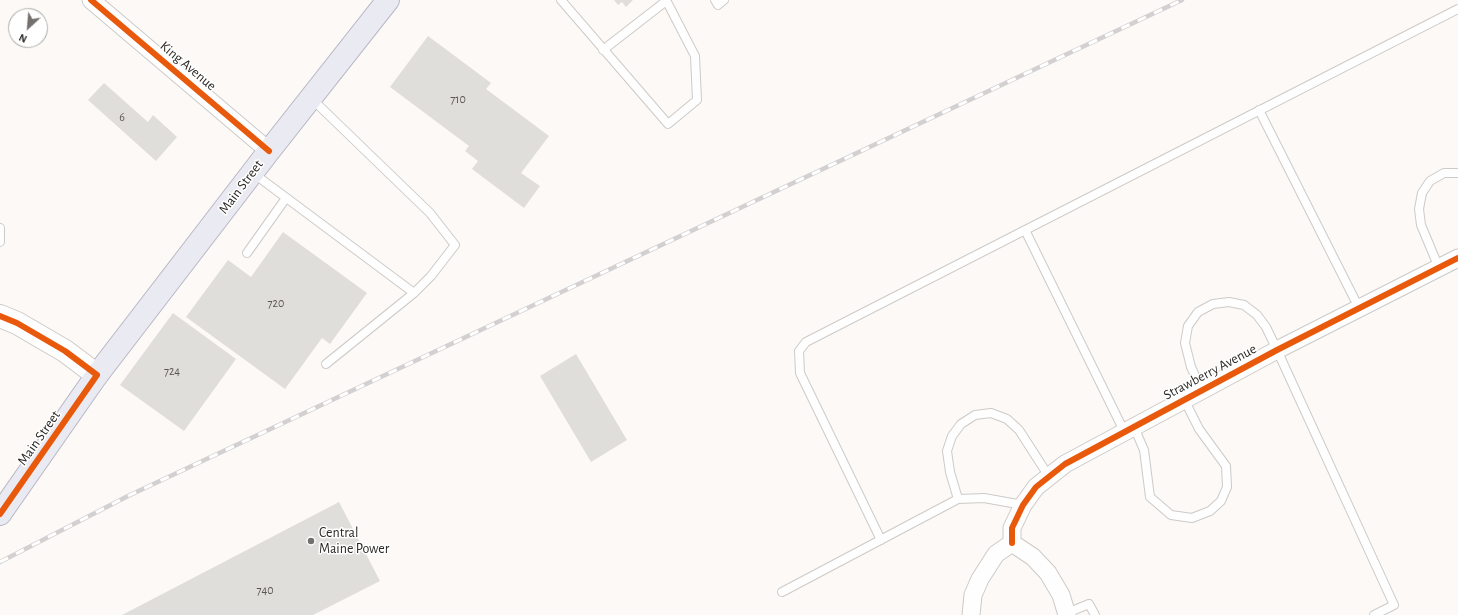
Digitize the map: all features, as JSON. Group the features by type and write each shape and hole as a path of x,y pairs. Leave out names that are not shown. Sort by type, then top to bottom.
{"highway":[{"name":"Main Street","path":"0,514 97,376 310,98 388,0"}],"main road":[{"path":"0,316 17,323 65,351 97,376"}],"street":[{"name":"King Avenue","path":"91,0 269,151"},
{"name":"Strawberry Avenue","path":"1012,543 1012,528 1023,505 1036,486 1048,475 1064,464 1184,399 1458,258"},
{"path":"971,615 972,595 980,579 996,554 1012,543 1033,556 1048,573 1061,595 1067,614"}],"lane":[{"path":"561,0 603,50 668,124 697,100 696,56 666,0 603,50"},
{"path":"715,0 718,4 724,0"},
{"path":"881,540 800,373 799,351 806,342 1458,9"},
{"path":"310,98 430,212 455,245 431,276 414,293 326,364"},
{"path":"1259,110 1359,308"},
{"path":"1438,268 1421,225 1419,209 1422,193 1430,182 1444,172 1458,173"},
{"path":"252,173 414,293"},
{"path":"246,253 286,198"},
{"path":"0,228 0,242"},
{"path":"1025,230 1129,429 1144,450 1150,497 1171,515 1192,518 1210,512 1221,501 1227,487 1226,466 1199,429 1184,399"},
{"path":"1202,390 1191,367 1185,343 1188,326 1198,312 1213,304 1229,302 1244,306 1261,321 1278,350 1394,605 1374,615"},
{"path":"958,499 950,472 947,451 952,436 961,424 975,415 991,413 1007,419 1019,430 1048,475"},
{"path":"782,592 958,499 984,498 1023,505"},
{"path":"1067,614 1089,604 1095,615"}],"building":[{"path":"614,0 633,0 626,7 622,2 618,5"},
{"path":"428,36 491,83 486,89 549,136 521,173 540,186 524,208 472,169 478,161 465,151 469,146 390,87"},
{"path":"104,83 148,122 153,115 177,137 156,161 88,100"},
{"path":"283,232 367,293 330,344 322,338 285,389 186,317 228,260 251,277"},
{"path":"173,313 236,359 184,431 120,385"},
{"path":"576,354 627,440 591,462 540,376"},
{"name":"Central Maine Power","path":"339,502 380,581 313,615 122,615"}],"railway":[{"path":"0,562 128,496 1182,0"}],"cycle path":[{"path":"91,0 269,151"},
{"path":"1012,543 1012,528 1023,505 1036,487 1065,464 1277,350 1458,258"},
{"path":"0,316 17,323 65,351 97,375 0,514"}],"place":[{"name":"Central Maine Power","path":"311,541"}]}
